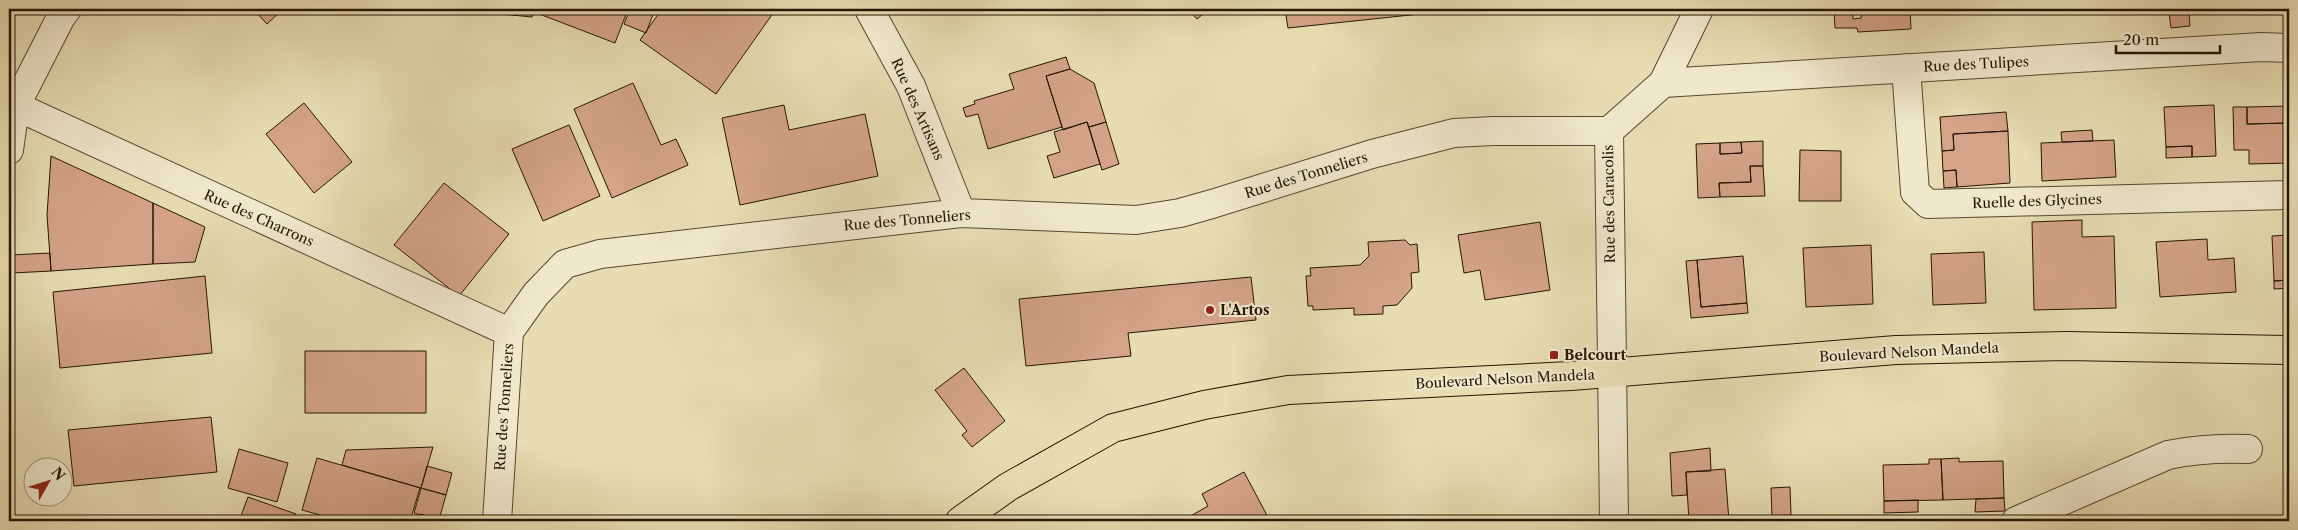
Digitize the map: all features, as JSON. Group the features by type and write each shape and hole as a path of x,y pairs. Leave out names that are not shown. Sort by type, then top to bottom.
{"main road":[{"name":"Boulevard Nelson Mandela","path":"960,521 1008,487 1113,428 1204,405 1288,390 1611,373 1896,350 2066,346 2289,350"}],"street":[{"path":"9,150 12,105 67,9"},
{"name":"Rue des Artisans","path":"869,9 911,86 961,212"},
{"name":"Rue des Caracolis","path":"1614,521 1609,131 1663,83 1699,9"},
{"name":"Rue des Tulipes","path":"1663,83 2251,48 2289,48"},
{"name":"Ruelle des Glycines","path":"1906,68 1914,192 1928,204 2289,194"},
{"name":"Rue des Charrons","path":"12,105 509,332"},
{"name":"Rue des Tonneliers","path":"497,521 509,332 536,294 565,264 600,254 961,212 1136,220 1212,204 1372,154 1454,133 1609,131"},
{"path":"2016,521 2168,456 2207,448 2248,449"}],"building":[{"path":"253,9 283,9 267,24"},
{"path":"386,9 408,9 388,15"},
{"path":"481,9 534,9 532,17 480,12"},
{"path":"535,9 628,9 615,43 534,12"},
{"path":"630,9 655,9 646,33 624,24"},
{"path":"662,9 776,9 716,94 640,40"},
{"path":"1188,9 1209,9 1197,19"},
{"path":"1285,9 1467,9 1288,28"},
{"path":"1834,9 1853,9 1853,19 1861,18 1863,9 1910,9 1911,29 1858,32 1857,28 1835,28"},
{"path":"1953,9 1992,9 1992,11 1953,13"},
{"path":"2189,11 2190,26 2171,28 2169,13"},
{"path":"1066,57 1070,69 1046,76 1062,127 988,149 978,114 966,117 963,108 975,104 974,101 1014,89 1009,74"},
{"path":"1070,69 1094,83 1106,122 1089,127 1087,122 1063,130 1046,76"},
{"path":"633,83 661,145 676,139 688,165 612,198 574,109"},
{"path":"304,103 352,162 314,193 266,134"},
{"path":"784,105 789,130 865,114 878,176 740,205 722,118"},
{"path":"2214,105 2216,156 2192,157 2192,146 2166,147 2164,107"},
{"path":"2289,106 2289,123 2247,124 2247,107"},
{"path":"2233,107 2247,107 2247,124 2289,123 2289,163 2249,164 2249,150 2234,150"},
{"path":"2006,112 2008,131 1953,134 1954,150 1942,151 1940,117"},
{"path":"1087,122 1100,164 1054,178 1047,156 1060,152 1054,132"},
{"path":"1106,122 1119,164 1102,170 1089,127"},
{"path":"569,125 600,196 543,221 512,149"},
{"path":"2092,130 2093,141 2062,142 2061,132"},
{"path":"2008,131 2010,183 1957,187 1956,170 1943,171 1942,151 1954,150 1953,134"},
{"path":"2114,140 2116,177 2042,181 2041,143"},
{"path":"1763,141 1763,166 1750,166 1751,182 1719,183 1720,197 1698,198 1696,144 1720,143 1720,154 1742,153 1741,142"},
{"path":"1741,142 1742,153 1720,154 1720,143"},
{"path":"2192,146 2192,157 2166,158 2166,147"},
{"path":"1800,150 1841,151 1841,201 1799,201"},
{"path":"51,156 153,203 153,264 51,271 47,215"},
{"path":"1750,166 1763,166 1765,196 1720,197 1719,183 1751,182"},
{"path":"1956,170 1957,187 1944,188 1943,171"},
{"path":"444,183 509,234 459,296 394,245"},
{"path":"153,203 205,227 195,262 153,264"},
{"path":"2082,220 2082,237 2114,236 2116,308 2034,310 2032,222"},
{"path":"1540,222 1550,290 1485,300 1480,270 1464,273 1458,235"},
{"path":"2289,235 2289,280 2274,281 2272,236"},
{"path":"2207,239 2208,260 2234,258 2236,292 2160,297 2156,242"},
{"path":"1405,240 1410,245 1417,244 1419,272 1411,273 1412,288 1397,305 1383,306 1383,314 1354,315 1354,308 1313,310 1313,306 1308,306 1306,276 1311,276 1310,268 1360,265 1369,256 1368,242"},
{"path":"1871,245 1873,304 1806,307 1803,248"},
{"path":"1984,252 1986,303 1933,305 1931,254"},
{"path":"50,253 51,271 12,273 11,255"},
{"path":"1743,256 1747,303 1701,307 1697,260"},
{"path":"1697,260 1701,307 1747,303 1748,313 1691,318 1686,261"},
{"path":"205,276 212,353 60,368 53,292"},
{"path":"1251,277 1256,320 1128,333 1131,356 1026,366 1019,299"},
{"path":"2289,280 2289,288 2274,289 2274,281"},
{"path":"305,351 426,351 426,413 305,413"},
{"path":"964,368 1005,421 972,447 962,435 967,431 935,390"},
{"path":"211,417 217,472 74,486 68,430"},
{"path":"433,447 421,488 342,465 346,450"},
{"path":"1710,448 1711,471 1686,472 1687,495 1672,496 1670,453"},
{"path":"239,449 288,463 277,502 228,488"},
{"path":"317,458 420,488 410,521 342,521 302,510"},
{"path":"1959,458 1959,462 2003,461 2004,498 1943,500 1941,459"},
{"path":"1929,459 1941,459 1943,500 1884,501 1883,465 1929,464"},
{"path":"427,466 452,473 446,495 421,488"},
{"path":"1725,469 1729,521 1689,521 1686,472"},
{"path":"1244,472 1270,521 1182,521 1208,506 1202,494"},
{"path":"1790,487 1791,515 1772,516 1771,488"},
{"path":"421,488 446,495 439,520 414,513"},
{"path":"248,497 296,514 294,521 239,521"},
{"path":"2004,498 2005,511 1975,512 1976,499"},
{"path":"1918,500 1918,512 1884,513 1884,501"},
{"path":"421,514 439,520 439,521 419,521"},
{"path":"2194,515 2199,521 2185,521"}],"place":[{"name":"L'Artos","path":"1210,310"},
{"name":"Belcourt","path":"1554,355"}]}
